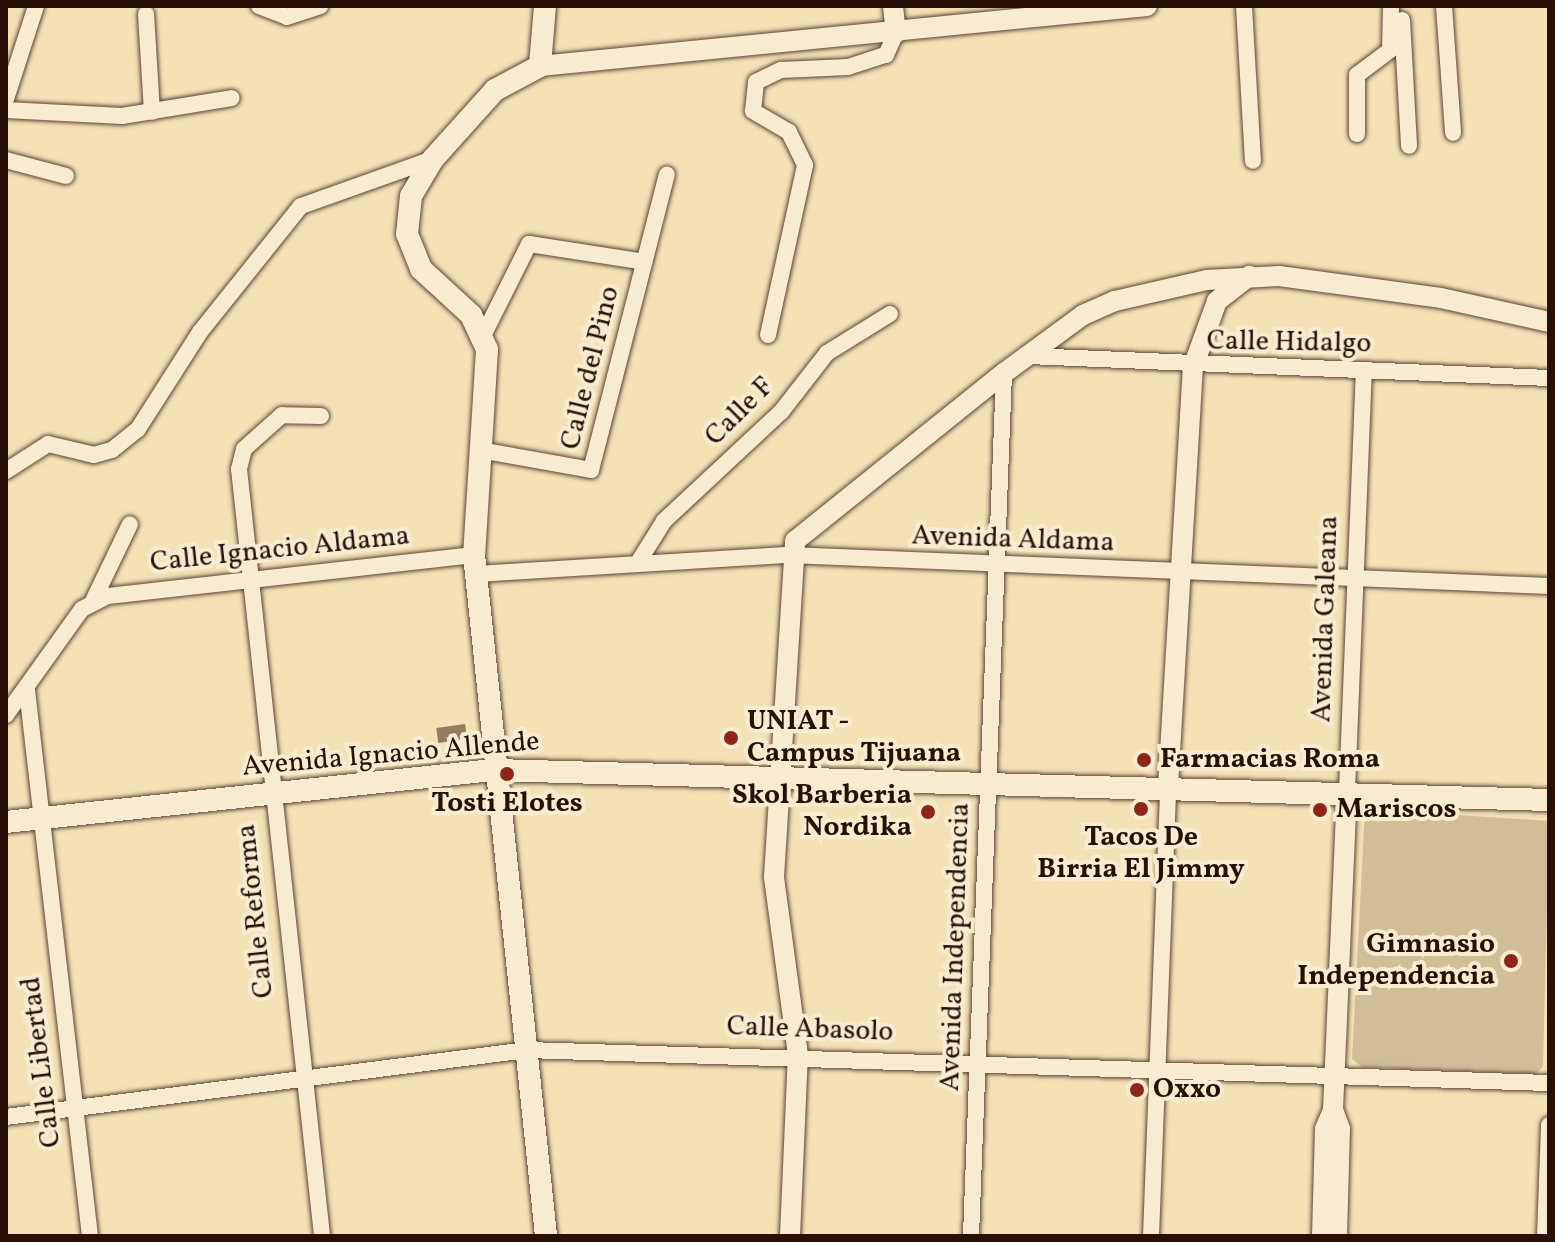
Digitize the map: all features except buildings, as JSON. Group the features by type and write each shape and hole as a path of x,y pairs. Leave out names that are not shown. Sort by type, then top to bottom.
{"main road":[{"path":"545,6 540,66 495,90 433,159 407,215 412,254 484,334 475,564 546,1236"},
{"name":"Avenida Ignacio Allende","path":"6,822 495,770 782,774 1549,800"}],"street":[{"path":"6,99 36,6"},
{"path":"259,6 287,17 320,6"},
{"path":"768,335 805,165 789,132 753,111 756,82 781,70 848,67 886,55 896,33 893,6"},
{"path":"540,66 1147,6"},
{"path":"1244,6 1253,161"},
{"path":"1357,134 1357,75 1390,50 1391,6"},
{"path":"1401,6 1409,146"},
{"path":"1444,6 1453,133"},
{"path":"146,14 152,112"},
{"path":"6,110 152,112 232,98"},
{"path":"6,471 48,444 94,455 112,450 138,429 200,332 301,206 433,159"},
{"path":"6,160 66,176"},
{"path":"484,334 529,244 645,262 667,175"},
{"name":"Calle del Pino","path":"480,450 591,470 645,262"},
{"path":"790,1236 798,1055 775,914 789,555 795,541 1004,373 1102,306 1249,276 1425,295 1549,322"},
{"path":"1151,1236 1168,786 1193,367 1217,301 1249,276"},
{"name":"Calle F","path":"639,561 664,521 781,412 827,353 890,314"},
{"name":"Calle Hidalgo","path":"1028,356 1193,367 1549,378"},
{"name":"Avenida Galeana","path":"1322,1236 1325,1129 1333,1110 1335,1076 1364,370"},
{"name":"Avenida Independencia","path":"971,1236 1004,373"},
{"name":"Calle Reforma","path":"321,416 282,415 240,459 248,579 270,795 322,1236"},
{"path":"6,715 93,601 130,524"},
{"name":"Avenida Aldama","path":"475,564 789,555 996,567 1549,586"},
{"name":"Calle Ignacio Aldama","path":"93,601 248,579 475,564"},
{"name":"Calle Libertad","path":"27,690 72,1107 90,1236"},
{"name":"Calle Abasolo","path":"6,1117 527,1050 798,1055 1549,1083"},
{"name":"Avenida Galeana","path":"1333,1110 1340,1129 1337,1236"},
{"path":"1545,1236 1549,1125"}],"shaded area":[{"path":"1365,809 1549,821 1543,1066 1536,1074 1362,1067 1352,1059"}],"place":[{"name":"UNIAT - Campus Tijuana","path":"731,738"},
{"name":"Farmacias Roma","path":"1144,760"},
{"name":"Tosti Elotes","path":"507,774"},
{"name":"Tacos De Birria El Jimmy","path":"1141,809"},
{"name":"Mariscos","path":"1320,810"},
{"name":"Skol Barberia Nordika","path":"928,812"},
{"name":"Gimnasio Independencia","path":"1511,961"},
{"name":"Oxxo","path":"1137,1090"}]}
